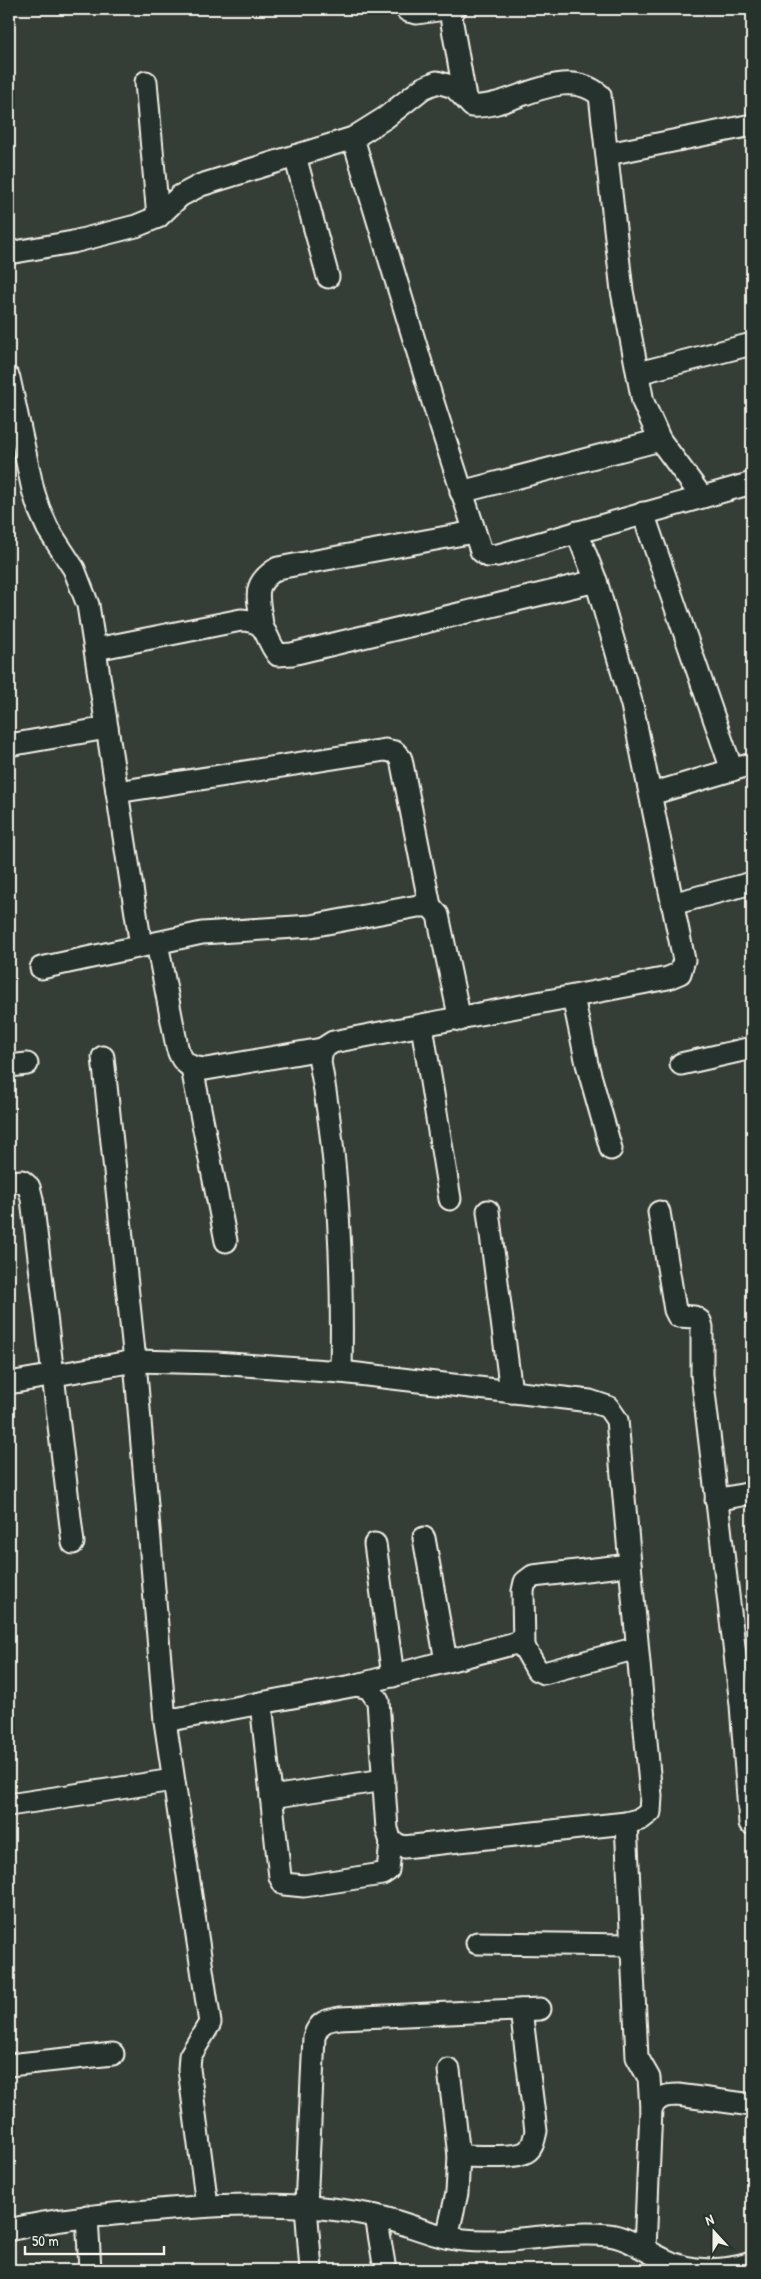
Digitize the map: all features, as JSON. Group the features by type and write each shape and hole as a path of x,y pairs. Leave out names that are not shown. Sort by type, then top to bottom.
{"street":[{"path":"406,9 417,13 445,9"},
{"path":"455,9 451,13 452,23 465,97"},
{"path":"146,82 158,217"},
{"path":"9,253 81,240 136,226 158,217 180,196 201,185 353,138 386,118 423,88 437,82 454,87 472,106 485,107 511,97 555,86 577,83 591,87 600,95 622,291 643,402 660,440 702,496"},
{"path":"608,154 752,125"},
{"path":"353,138 481,551 488,556 752,483"},
{"path":"295,156 328,277"},
{"path":"638,374 752,344"},
{"path":"9,378 33,490 48,529 65,553 81,584 96,649 117,792 149,945 181,1060 192,1068 206,1069 322,1049 333,1042 460,1020 668,978 680,973 684,960 632,706 596,581 578,532"},
{"path":"462,492 660,440"},
{"path":"643,512 732,770"},
{"path":"474,532 278,568 264,576 258,588 262,625 272,647 278,655 292,654 596,581"},
{"path":"96,649 241,620 254,621 262,625"},
{"path":"9,745 107,728"},
{"path":"117,792 385,750 395,752 402,759 430,906 438,915 460,1020"},
{"path":"650,794 752,764"},
{"path":"672,904 752,883"},
{"path":"41,968 202,934 341,922 418,906 430,906"},
{"path":"573,997 587,1064 611,1149"},
{"path":"422,1026 450,1199"},
{"path":"681,1064 752,1048"},
{"path":"322,1049 320,1062 336,1191 341,1262 341,1372"},
{"path":"104,1057 136,1361 165,1721 210,2023 195,2046 190,2063 206,2205"},
{"path":"192,1068 226,1241"},
{"path":"9,1182 22,1182 29,1187 32,1199 55,1375 73,1543"},
{"path":"488,1211 511,1392"},
{"path":"659,1212 675,1310 678,1316 694,1317 700,1321 702,1327 702,1375 716,1500 747,1705 750,1823"},
{"path":"9,1383 136,1361 226,1363 341,1372 590,1401 608,1407 617,1420 650,1812 641,1819 626,1823 404,1847 391,1842"},
{"path":"716,1500 752,1493"},
{"path":"424,1538 446,1662"},
{"path":"375,1544 394,1676"},
{"path":"630,1565 532,1576 525,1582 523,1590 524,1647 537,1670 544,1673 637,1648"},
{"path":"165,1721 357,1685 516,1643 524,1647"},
{"path":"261,1703 280,1877 284,1884 304,1886 382,1874 388,1870 391,1842 386,1829 378,1701 370,1688 357,1685"},
{"path":"9,1805 173,1780"},
{"path":"271,1797 384,1780"},
{"path":"626,1823 636,2056 649,2078 651,2109 645,2249"},
{"path":"477,1943 631,1944"},
{"path":"311,2270 306,2206 314,2037 318,2026 327,2020 340,2018 530,2009 536,2131 533,2144 527,2152 518,2155 460,2156"},
{"path":"9,2065 113,2054"},
{"path":"447,2237 456,2194 460,2156 449,2070"},
{"path":"651,2109 655,2101 666,2095 752,2105"},
{"path":"9,2230 45,2222 87,2216 206,2205 306,2206 376,2216 447,2237 497,2242 586,2234 610,2235 645,2249 664,2260 688,2268 719,2270 752,2264"},
{"path":"87,2216 90,2270"},
{"path":"376,2216 385,2270"}]}
